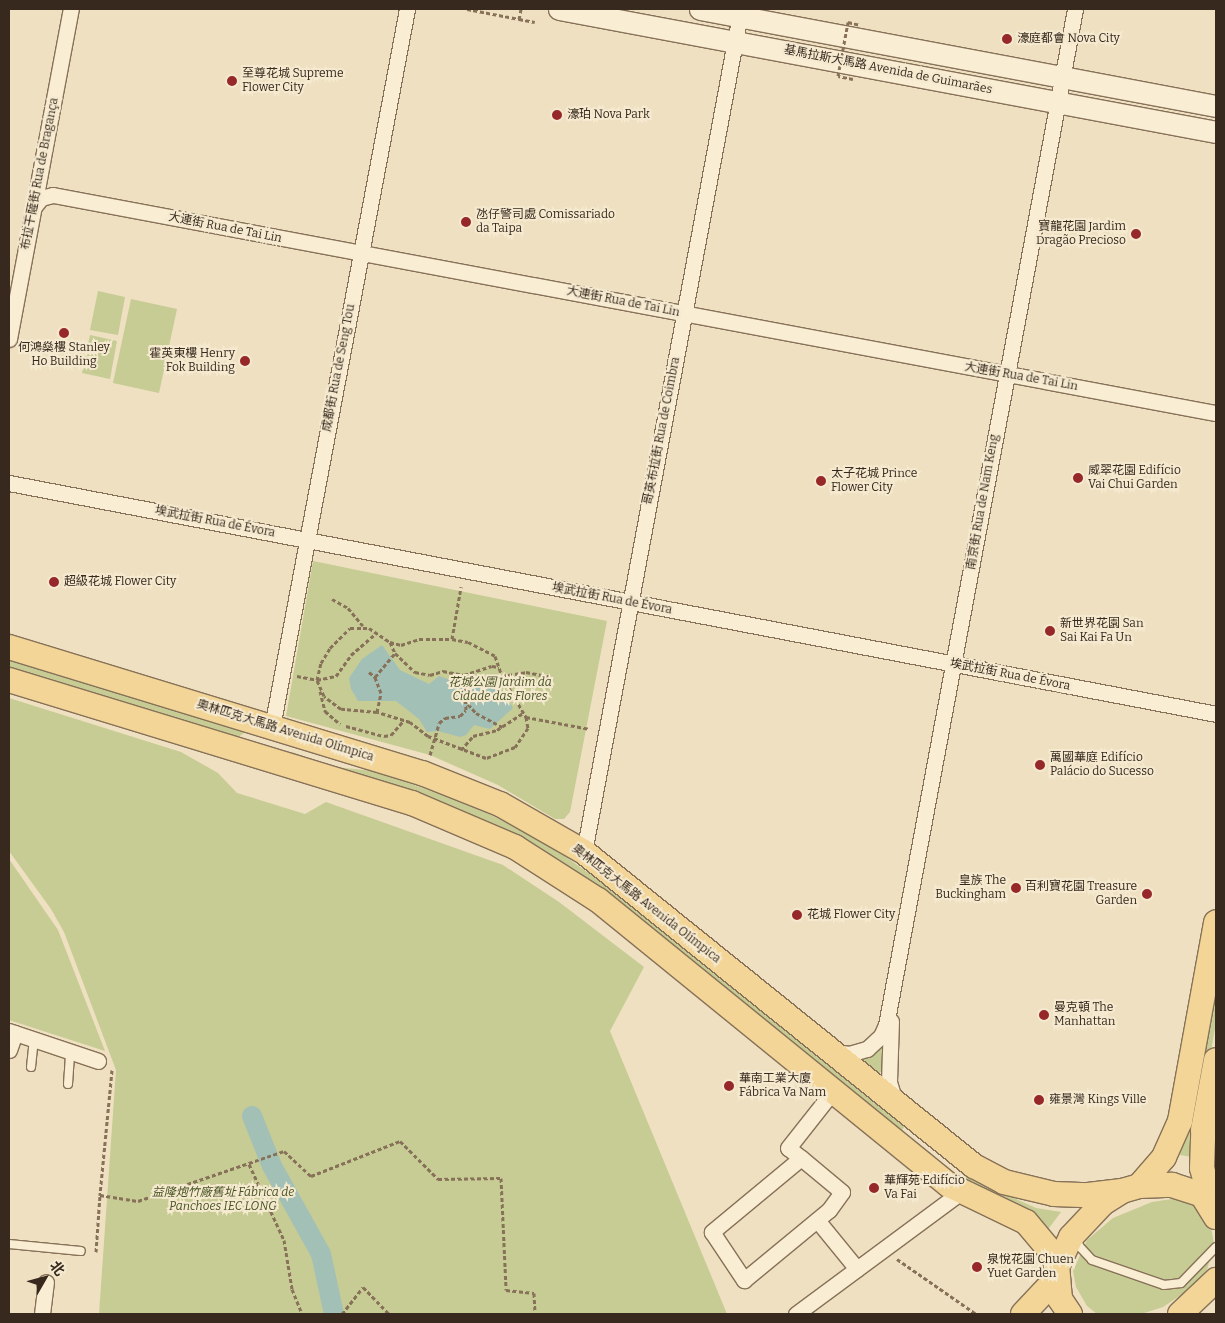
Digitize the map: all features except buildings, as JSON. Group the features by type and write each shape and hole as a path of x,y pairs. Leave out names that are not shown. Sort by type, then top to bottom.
{"main road":[{"name":"基馬拉斯大馬路 Avenida de Guimarães","path":"559,9 1216,132"},
{"name":"基馬拉斯大馬路 Avenida de Guimarães","path":"700,9 740,12 1216,106"},
{"name":"奧林匹克大馬路 Avenida Olímpica","path":"9,647 449,782 530,819 584,852 961,1158 1004,1182 1054,1194 1088,1195 1130,1188 1186,1188 1202,1196 1214,1212"},
{"path":"9,680 439,812 515,847 598,900 949,1185 1026,1222 1052,1253 1060,1299 1070,1314"},
{"path":"244,752 254,742 263,724"},
{"path":"287,765 284,751 296,734"},
{"path":"1023,1314 1057,1273 1063,1251 1079,1228 1103,1203 1130,1188 1164,1157 1180,1121 1216,922"},
{"path":"1214,1212 1202,1168 1203,1130 1213,1092 1216,1060"},
{"path":"1181,1313 1216,1280"},
{"path":"1181,1313 1216,1298"}],"street":[{"name":"布拉干薩街 Rua de Bragança","path":"9,339 71,9"},
{"name":"成都街 Rua de Seng Tou","path":"263,724 307,540 407,9"},
{"name":"南京街 Rua de Nam Keng","path":"825,1047 849,1054 872,1045 886,1025 1074,9"},
{"name":"哥英布拉街 Rua de Coimbra","path":"584,852 740,12"},
{"path":"39,178 43,189 53,196"},
{"path":"34,207 41,198 53,196"},
{"name":"大連街 Rua de Tai Lin","path":"53,196 1216,413"},
{"name":"埃武拉街 Rua de Évora","path":"9,483 1216,714"},
{"name":"南京街 Rua de Nam Keng","path":"892,995 889,1082 892,1096 904,1112"},
{"path":"9,1050 12,1032 98,1061"},
{"path":"801,1158 712,1232 744,1280 817,1220 842,1192 801,1158 788,1148 833,1091"},
{"path":"796,1314 962,1191"},
{"path":"817,1220 857,1269"},
{"path":"42,1314 46,1282"}],"lane":[{"path":"31,1067 34,1040"},
{"path":"68,1084 70,1052"},
{"path":"1079,1228 1078,1246 1092,1260 1164,1285 1181,1283 1216,1247"},
{"path":"14,1242 81,1251"}],"path":[{"path":"467,9 535,22"},
{"path":"519,19 521,9"},
{"path":"853,79 838,76 848,22 860,25"},
{"path":"452,639 464,571"},
{"path":"319,688 341,709 377,712 404,720 461,750 486,758 515,747 528,728 526,717 502,676 495,656 488,651 452,639 419,639 401,645 390,642 364,627 348,608 332,599"},
{"path":"364,627 350,628 338,638 321,663 317,680 325,711 339,724 384,736 391,735 404,720"},
{"path":"317,680 336,676 351,655 376,633"},
{"path":"390,642 394,655 421,674 430,675 443,671 464,676 492,666 498,667"},
{"path":"375,677 394,655"},
{"path":"369,672 381,685 380,704 377,712"},
{"path":"502,676 526,672 552,677"},
{"path":"464,676 468,704 476,713 502,727"},
{"path":"435,736 439,723 445,718 460,716 468,704"},
{"path":"461,750 480,732 489,733 502,727 523,712"},
{"path":"526,717 606,732"},
{"path":"81,1251 96,1252 112,1067 98,1061"},
{"path":"100,1195 138,1201 284,1151 311,1176 400,1141 438,1179 501,1178 506,1290 534,1293 535,1314"},
{"path":"249,1164 284,1240 292,1289 302,1314"},
{"path":"882,1250 976,1314"},
{"path":"342,1314 363,1287 389,1314"}],"green space":[{"path":"98,291 125,297 118,335 90,330"},
{"path":"131,299 177,309 159,393 113,383"},
{"path":"90,335 117,341 110,379 82,373"},
{"name":"花城公園 Jardim da Cidade das Flores","path":"313,561 607,621 570,812 564,819 555,819 498,785 430,755 286,716"},
{"path":"9,659 244,729 244,733 237,738 9,669"},
{"name":"益隆炮竹廠舊址 Fábrica de Panchoes IEC LONG","path":"9,698 181,752 218,773 237,793 305,814 326,802 503,865 559,902 644,967 610,1031 727,1314 99,1314 116,1070 64,932 51,909 9,851"},
{"path":"292,752 335,767 374,771 471,805 542,840 607,886 905,1126 900,1132 544,853 499,826 423,798 290,757"},
{"path":"9,859 58,930 105,1051 9,1020"},
{"path":"1216,962 1216,1023 1192,1157 1180,1155"},
{"path":"888,1038 883,1070 877,1075 862,1060"},
{"path":"967,1171 1036,1208 1061,1212 1046,1232 1028,1214 962,1178"},
{"path":"1172,1199 1186,1201 1201,1210 1211,1227 1214,1244 1207,1270 1190,1289 1163,1307 1141,1314 1097,1314 1087,1306 1076,1287 1073,1271 1087,1240 1113,1218 1152,1202"}],"water":[{"path":"382,645 400,670 429,684 439,676 465,685 479,678 495,680 513,708 490,729 474,725 466,735 460,737 438,731 427,732 419,719 396,701 358,701 351,689 349,678 362,659"}],"waterway":[{"path":"252,1116 272,1166 321,1254 334,1314"}],"place":[{"name":"濠庭都會 Nova City","path":"1007,39"},
{"name":"至尊花城 Supreme Flower City","path":"232,81"},
{"name":"濠珀 Nova Park","path":"557,115"},
{"name":"氹仔警司處 Comissariado da Taipa","path":"466,222"},
{"name":"寶龍花園 Jardim Dragão Precioso","path":"1136,234"},
{"name":"何鴻燊樓 Stanley Ho Building","path":"64,333"},
{"name":"霍英東樓 Henry Fok Building","path":"245,361"},
{"name":"威翠花園 Edifício Vai Chui Garden","path":"1078,478"},
{"name":"太子花城 Prince Flower City","path":"821,481"},
{"name":"超級花城 Flower City","path":"54,582"},
{"name":"新世界花園 San Sai Kai Fa Un","path":"1050,631"},
{"name":"萬國華庭 Edifício Palácio do Sucesso","path":"1040,765"},
{"name":"皇族 The Buckingham","path":"1016,888"},
{"name":"百利寶花園 Treasure Garden","path":"1147,894"},
{"name":"花城 Flower City","path":"797,915"},
{"name":"曼克頓 The Manhattan","path":"1044,1015"},
{"name":"華南工業大廈 Fábrica Va Nam","path":"729,1086"},
{"name":"雍景灣 Kings Ville","path":"1039,1100"},
{"name":"華輝苑 Edifício Va Fai","path":"874,1188"},
{"name":"泉悅花園 Chuen Yuet Garden","path":"977,1267"}]}
